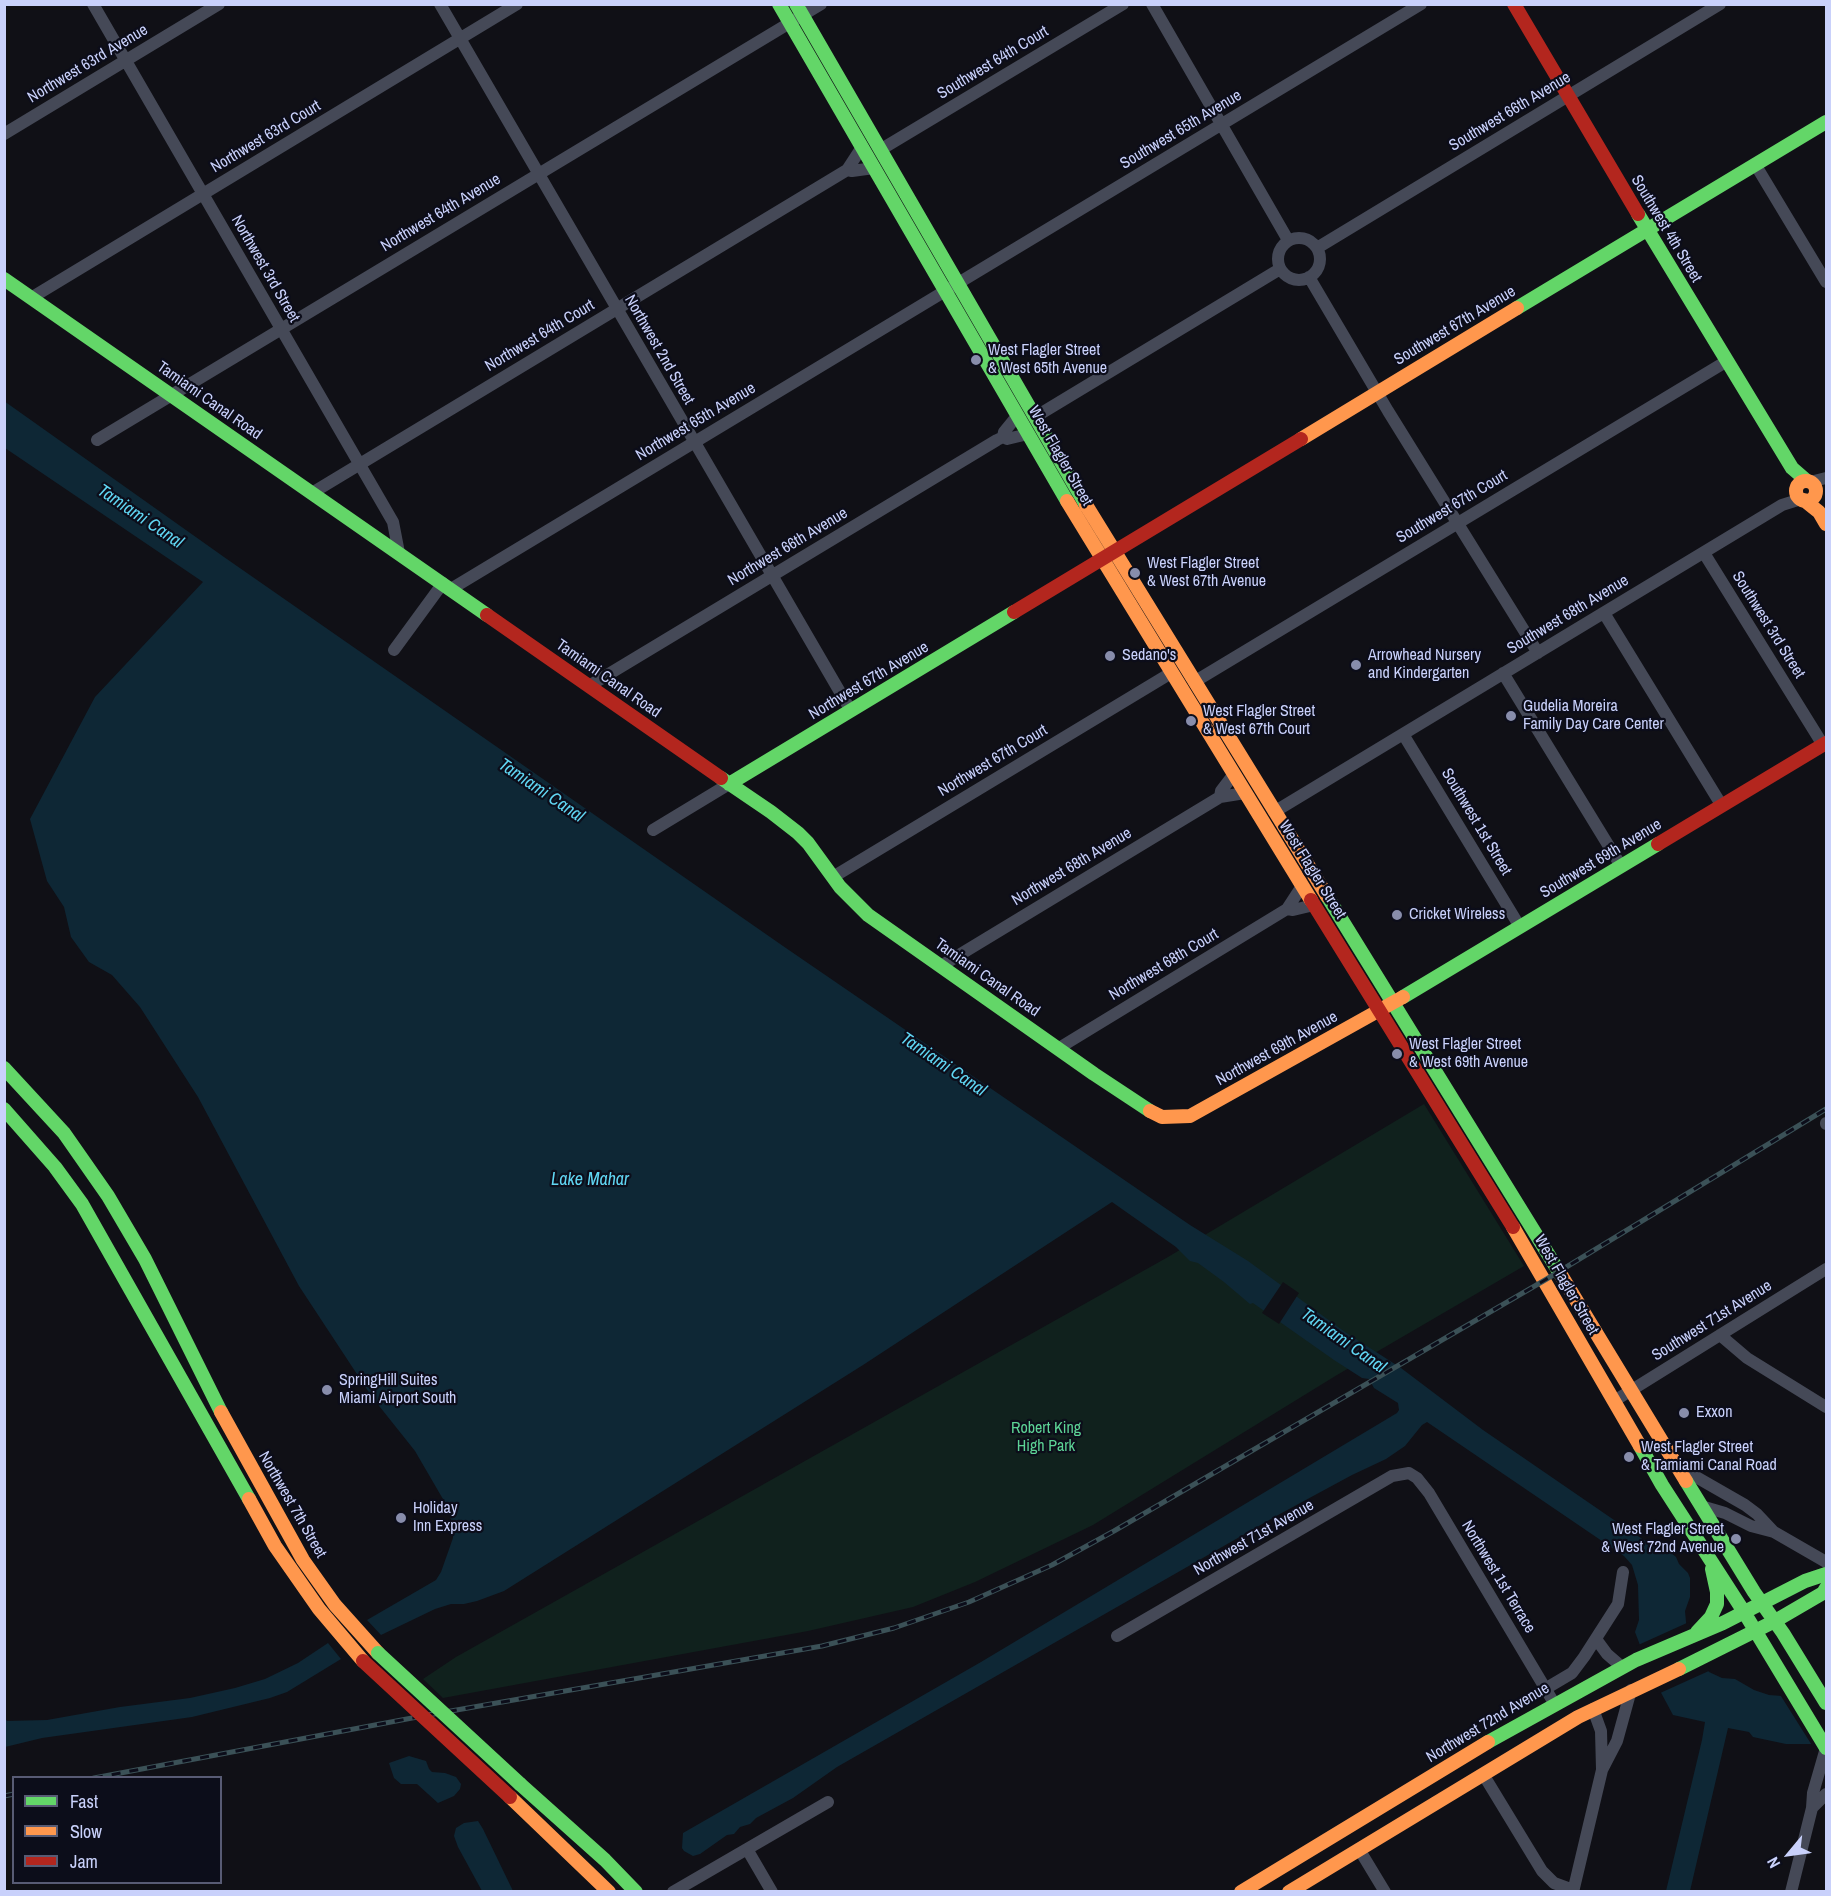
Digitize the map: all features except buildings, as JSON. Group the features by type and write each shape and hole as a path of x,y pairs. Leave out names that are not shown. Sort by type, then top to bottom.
{"main road":[{"name":"West Flagler Street","path":"779,4 1028,434 1194,682 1274,812 1484,1180 1657,1475 1744,1612 1826,1748"},
{"name":"Southwest 4th Street","path":"1514,4 1647,230 1827,524"},
{"name":"West Flagler Street","path":"799,10 1035,417 1171,673 1314,905 1498,1172 1701,1506 1827,1703"},
{"name":"Southwest 67th Avenue","path":"1108,556 1827,122"},
{"name":"Tamiami Canal Road","path":"4,279 771,812 798,832 816,852 848,896 868,915 1148,1110 1176,1119"},
{"name":"Northwest 67th Avenue","path":"729,784 1108,556"},
{"name":"Southwest 69th Avenue","path":"1386,1007 1825,744"},
{"name":"Northwest 69th Avenue","path":"1176,1119 1191,1116 1206,1108 1386,1007"},
{"name":"Northwest 7th Street","path":"4,1068 64,1133 108,1196 149,1267 213,1396 303,1560 335,1605 378,1653 598,1854 636,1892"},
{"name":"Northwest 7th Street","path":"4,1110 55,1167 82,1204 275,1546 319,1609 363,1661 609,1892"},
{"path":"1484,1180 1498,1172"},
{"path":"1696,1633 1711,1617 1718,1601 1709,1558"},
{"name":"Northwest 72nd Avenue","path":"1241,1892 1554,1703 1636,1660 1723,1623 1805,1581 1827,1574"},
{"path":"1289,1892 1566,1724 1775,1621 1823,1593 1827,1588"},
{"path":"1554,1703 1566,1724"},
{"path":"1470,1752 1483,1774"},
{"path":"1346,1828 1359,1849"}],"street":[{"name":"Northwest 3rd Street","path":"93,4 393,522 399,553"},
{"name":"Northwest 63rd Avenue","path":"4,134 219,4"},
{"name":"Northwest 2nd Street","path":"440,4 850,711"},
{"name":"Northwest 63rd Court","path":"31,298 517,4"},
{"name":"Northwest 64th Avenue","path":"97,440 790,23 799,10 821,4"},
{"name":"Southwest 64th Court","path":"880,150 1123,4"},
{"path":"1152,4 1288,240"},
{"name":"Southwest 65th Avenue","path":"957,283 1421,4"},
{"name":"Southwest 66th Avenue","path":"1317,248 1720,4"},
{"name":"Northwest 64th Court","path":"312,493 847,170 862,147"},
{"path":"1755,164 1827,282"},
{"name":"Northwest 64th Court","path":"847,170 874,168"},
{"path":"1304,238 1317,248 1320,257 1318,267 1309,277 1293,279 1280,269 1278,254 1288,240 1304,238"},
{"path":"1035,417 1280,269"},
{"path":"1309,277 1377,393 1538,652"},
{"name":"Northwest 65th Avenue","path":"394,650 447,586 694,442 957,283"},
{"name":"Southwest 67th Court","path":"1194,682 1726,361"},
{"name":"Northwest 66th Avenue","path":"1003,437 1004,432 1017,416"},
{"name":"Northwest 66th Avenue","path":"589,686 1003,437 1028,434"},
{"name":"Southwest 68th Avenue","path":"1274,812 1808,490"},
{"name":"Southwest 3rd Street","path":"1704,553 1825,744"},
{"path":"1604,613 1722,806"},
{"name":"Northwest 67th Court","path":"833,877 1171,673"},
{"path":"1503,674 1621,866"},
{"name":"Southwest 1st Street","path":"1403,734 1520,927"},
{"name":"Northwest 68th Avenue","path":"1220,797 1221,791 1233,774"},
{"name":"Northwest 67th Avenue","path":"653,830 729,784"},
{"name":"Northwest 68th Avenue","path":"940,966 1220,797 1245,793"},
{"name":"Northwest 68th Court","path":"1059,1048 1287,909 1302,886"},
{"name":"Northwest 68th Court","path":"1287,909 1293,910 1314,905"},
{"name":"Southwest 71st Avenue","path":"1614,1401 1827,1269"},
{"path":"1720,1335 1747,1358 1827,1407"},
{"path":"1676,1465 1745,1505 1774,1532"},
{"name":"Northwest 71st Avenue","path":"1117,1636 1392,1476 1409,1473"},
{"name":"Northwest 1st Terrace","path":"1409,1473 1418,1478 1429,1493 1554,1703"},
{"path":"1701,1506 1725,1513 1751,1526 1774,1532 1827,1562"},
{"path":"1545,1689 1572,1673 1596,1639 1618,1604 1623,1572"},
{"path":"1596,1639 1607,1654 1622,1667"},
{"path":"1483,1774 1542,1871 1554,1883 1573,1891 1602,1770 1617,1741 1631,1690"},
{"path":"1593,1709 1601,1731 1602,1770"},
{"path":"1791,1892 1812,1808 1813,1793 1826,1748"},
{"path":"1812,1808 1827,1794"},
{"path":"674,1892 828,1802"},
{"path":"747,1849 772,1892"},
{"path":"1359,1849 1385,1892"}],"green space":[{"name":"Robert King High Park","path":"1424,1104 1524,1266 1337,1375 1093,1525 975,1582 913,1607 808,1631 443,1698 423,1679 456,1657 1168,1257"}],"water":[{"name":"Lake Mahar","path":"4,401 783,946 1190,1225 1248,1261 1345,1332 1401,1368 1483,1430 1633,1533 1666,1554 1670,1552 1690,1578 1690,1597 1685,1611 1686,1622 1695,1653 1709,1672 1722,1678 1735,1679 1754,1690 1769,1695 1782,1696 1812,1744 1786,1744 1753,1737 1749,1732 1728,1728 1690,1891 1666,1891 1705,1722 1673,1715 1651,1674 1635,1632 1639,1620 1638,1585 1632,1565 1624,1556 1427,1422 1405,1446 1386,1459 1278,1515 837,1767 793,1798 756,1818 750,1824 740,1827 734,1834 727,1835 700,1854 693,1856 684,1851 682,1848 683,1833 981,1662 1399,1410 1398,1403 1374,1388 1369,1379 1362,1378 1253,1303 1250,1304 1224,1282 1198,1263 1190,1261 1176,1247 1112,1202 863,1365 504,1591 477,1601 451,1604 435,1609 381,1635 367,1620 436,1580 441,1572 453,1538 453,1527 447,1506 415,1451 372,1397 299,1286 198,1097 140,1007 112,975 89,962 71,937 64,907 47,881 30,819 95,697 203,582 5,448"},
{"path":"328,1643 341,1659 287,1692 270,1698 192,1717 42,1738 5,1747 5,1718 7,1721 47,1720 190,1698 235,1688 265,1679 298,1663"},
{"path":"409,1756 426,1761 432,1772 456,1777 461,1784 460,1789 454,1796 438,1803 417,1784 401,1784 394,1778 389,1763"},
{"path":"478,1821 513,1891 482,1891 458,1847 454,1836 456,1828 464,1823"}],"pier":[{"path":"1283,1282 1299,1293 1279,1324 1262,1313"},
{"path":"1689,1622 1697,1651 1711,1670 1658,1694 1636,1646"},
{"path":"1826,1692 1826,1746 1813,1747 1779,1693"}],"railway":[{"path":"105,1776 428,1715 822,1646 894,1628 969,1602 1052,1565 1114,1531 1545,1280 1826,1109"},
{"path":"4,1796 12,1794"}],"traffic: fast":[{"path":"779,4 1067,501"},
{"path":"796,4 1086,505"},
{"path":"1517,308 1826,122"},
{"path":"1638,214 1792,468 1807,481"},
{"path":"4,279 487,615"},
{"path":"729,784 1014,612"},
{"path":"721,778 798,833 840,887 868,915 1150,1111"},
{"path":"1403,997 1658,844"},
{"path":"1327,896 1561,1275"},
{"path":"4,1068 64,1133 108,1196 145,1259 221,1412"},
{"path":"4,1109 55,1167 82,1204 249,1499"},
{"path":"1640,1446 1826,1748"},
{"path":"1686,1481 1826,1703"},
{"path":"1697,1632 1711,1617 1717,1604 1712,1569"},
{"path":"1488,1742 1636,1660 1723,1623 1805,1581 1826,1574"},
{"path":"1679,1669 1775,1621 1823,1593 1826,1588"},
{"path":"378,1653 520,1784"},
{"path":"520,1784 605,1860 636,1892"}],"traffic: slow":[{"path":"1301,439 1517,308"},
{"path":"1806,481 1813,484 1816,491 1813,498 1806,501 1799,498 1796,491 1799,484 1806,481"},
{"path":"1804,500 1819,512 1826,524"},
{"path":"1067,501 1311,900"},
{"path":"1086,505 1327,896"},
{"path":"1150,1111 1162,1117 1190,1116 1403,997"},
{"path":"1513,1227 1640,1446"},
{"path":"1561,1275 1686,1481"},
{"path":"221,1412 303,1560 335,1605 378,1653"},
{"path":"249,1499 275,1546 319,1609 363,1661"},
{"path":"1289,1892 1578,1717 1679,1669"},
{"path":"1241,1892 1488,1742"},
{"path":"510,1797 609,1892"}],"traffic: jam":[{"path":"1514,4 1638,214"},
{"path":"1014,612 1301,439"},
{"path":"487,615 721,778"},
{"path":"1658,844 1826,743"},
{"path":"1311,900 1513,1227"},
{"path":"363,1661 510,1797"}],"place":[{"name":"West Flagler Street & West 65th Avenue","path":"976,360"},
{"name":"West Flagler Street & West 67th Avenue","path":"1135,573"},
{"name":"Sedano's","path":"1110,656"},
{"name":"Arrowhead Nursery and Kindergarten","path":"1356,665"},
{"name":"Gudelia Moreira Family Day Care Center","path":"1511,716"},
{"name":"West Flagler Street & West 67th Court","path":"1191,721"},
{"name":"Cricket Wireless","path":"1397,915"},
{"name":"West Flagler Street & West 69th Avenue","path":"1397,1054"},
{"name":"SpringHill Suites Miami Airport South","path":"327,1390"},
{"name":"Exxon","path":"1684,1413"},
{"name":"West Flagler Street & Tamiami Canal Road","path":"1629,1457"},
{"name":"Holiday Inn Express","path":"401,1518"},
{"name":"West Flagler Street & West 72nd Avenue","path":"1736,1539"}],"water label":[{"name":"Tamiami Canal","path":"140,517"},
{"name":"Tamiami Canal","path":"541,791"},
{"name":"Tamiami Canal","path":"943,1065"},
{"name":"Tamiami Canal","path":"1343,1341"}]}
